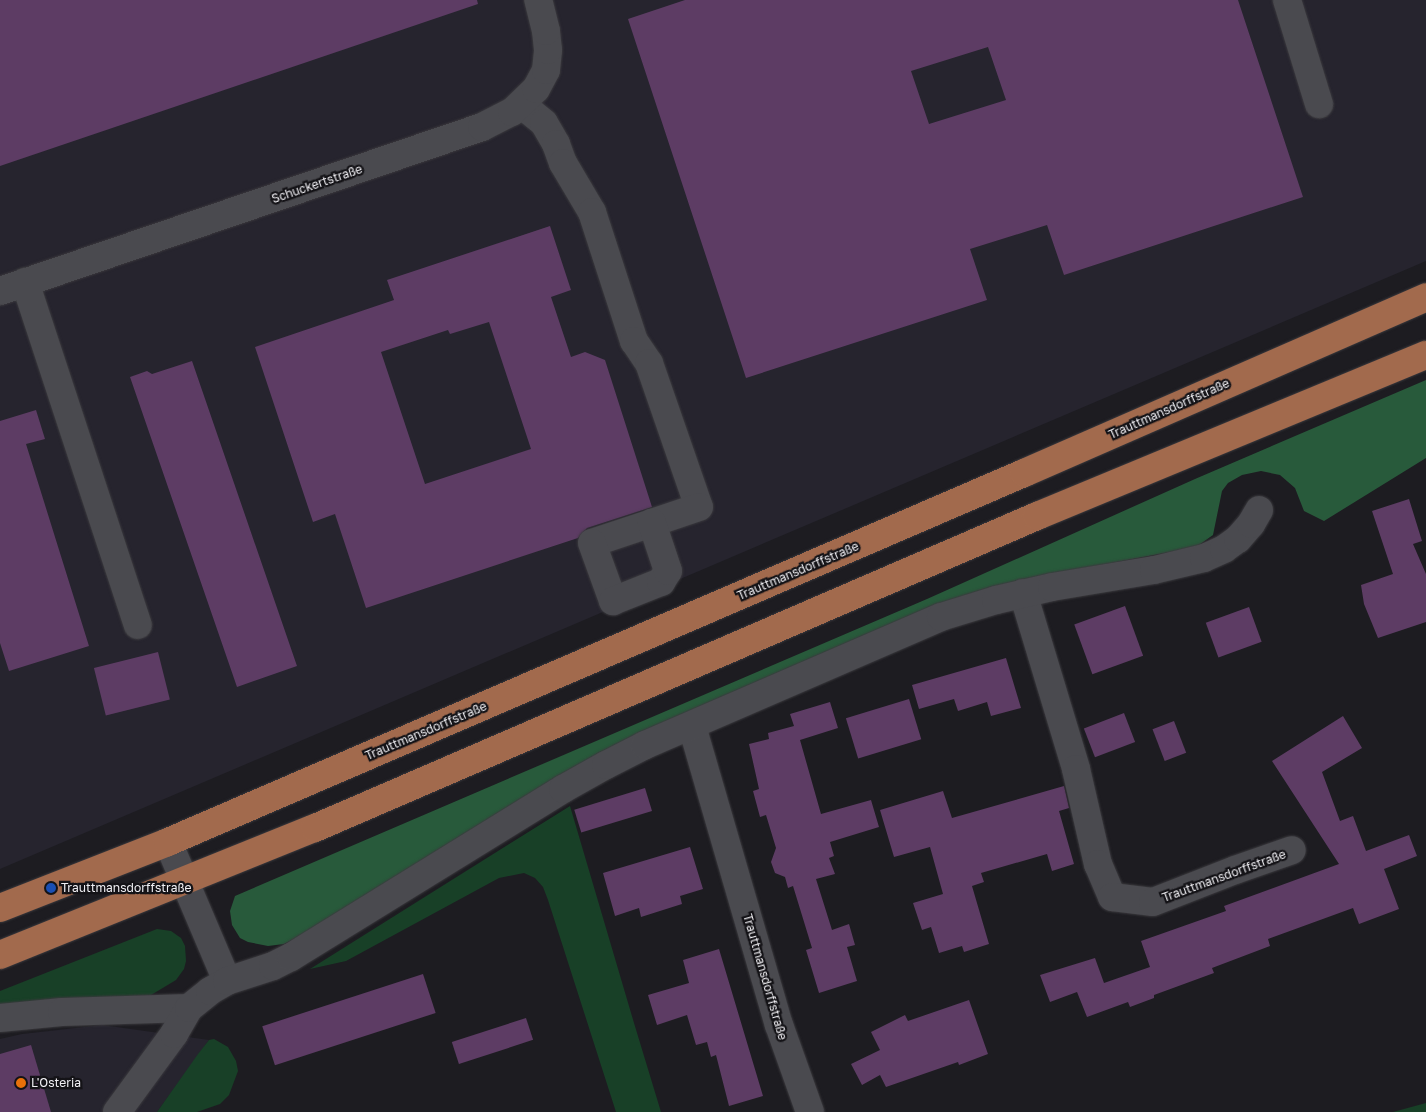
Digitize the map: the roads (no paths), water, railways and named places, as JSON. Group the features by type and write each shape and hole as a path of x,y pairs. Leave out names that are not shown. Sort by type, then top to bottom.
{"main road":[{"name":"Trauttmansdorffstraße","path":"0,908 168,842 1006,481 1426,297"},
{"path":"0,955 185,882 1037,516 1426,354"}],"street":[{"name":"Schuckertstraße","path":"13,287 482,127 522,105 536,89 546,70 548,50 546,31 538,0"},
{"path":"1287,0 1320,104"},
{"path":"522,105 544,123 556,144 562,163 592,212 634,341 650,363 699,507 592,543 613,601 661,582 668,571 652,523"},
{"path":"13,287 138,625"},
{"path":"117,1112 174,1034 189,1008 210,991 227,981 273,966 291,957 562,789 645,745 941,617 1024,593 1154,570 1204,558 1224,549 1238,539 1251,524 1259,510"},
{"name":"Trauttmansdorffstraße","path":"1024,593 1076,769 1098,864 1112,897 1153,902 1292,850"},
{"name":"Trauttmansdorffstraße","path":"692,726 779,1025 810,1112"},
{"path":"168,842 227,981"},
{"path":"0,1018 62,1012 189,1008"}],"place":[{"name":"Trauttmansdorffstraße","path":"51,888"},
{"name":"L'Osteria","path":"21,1083"}]}
